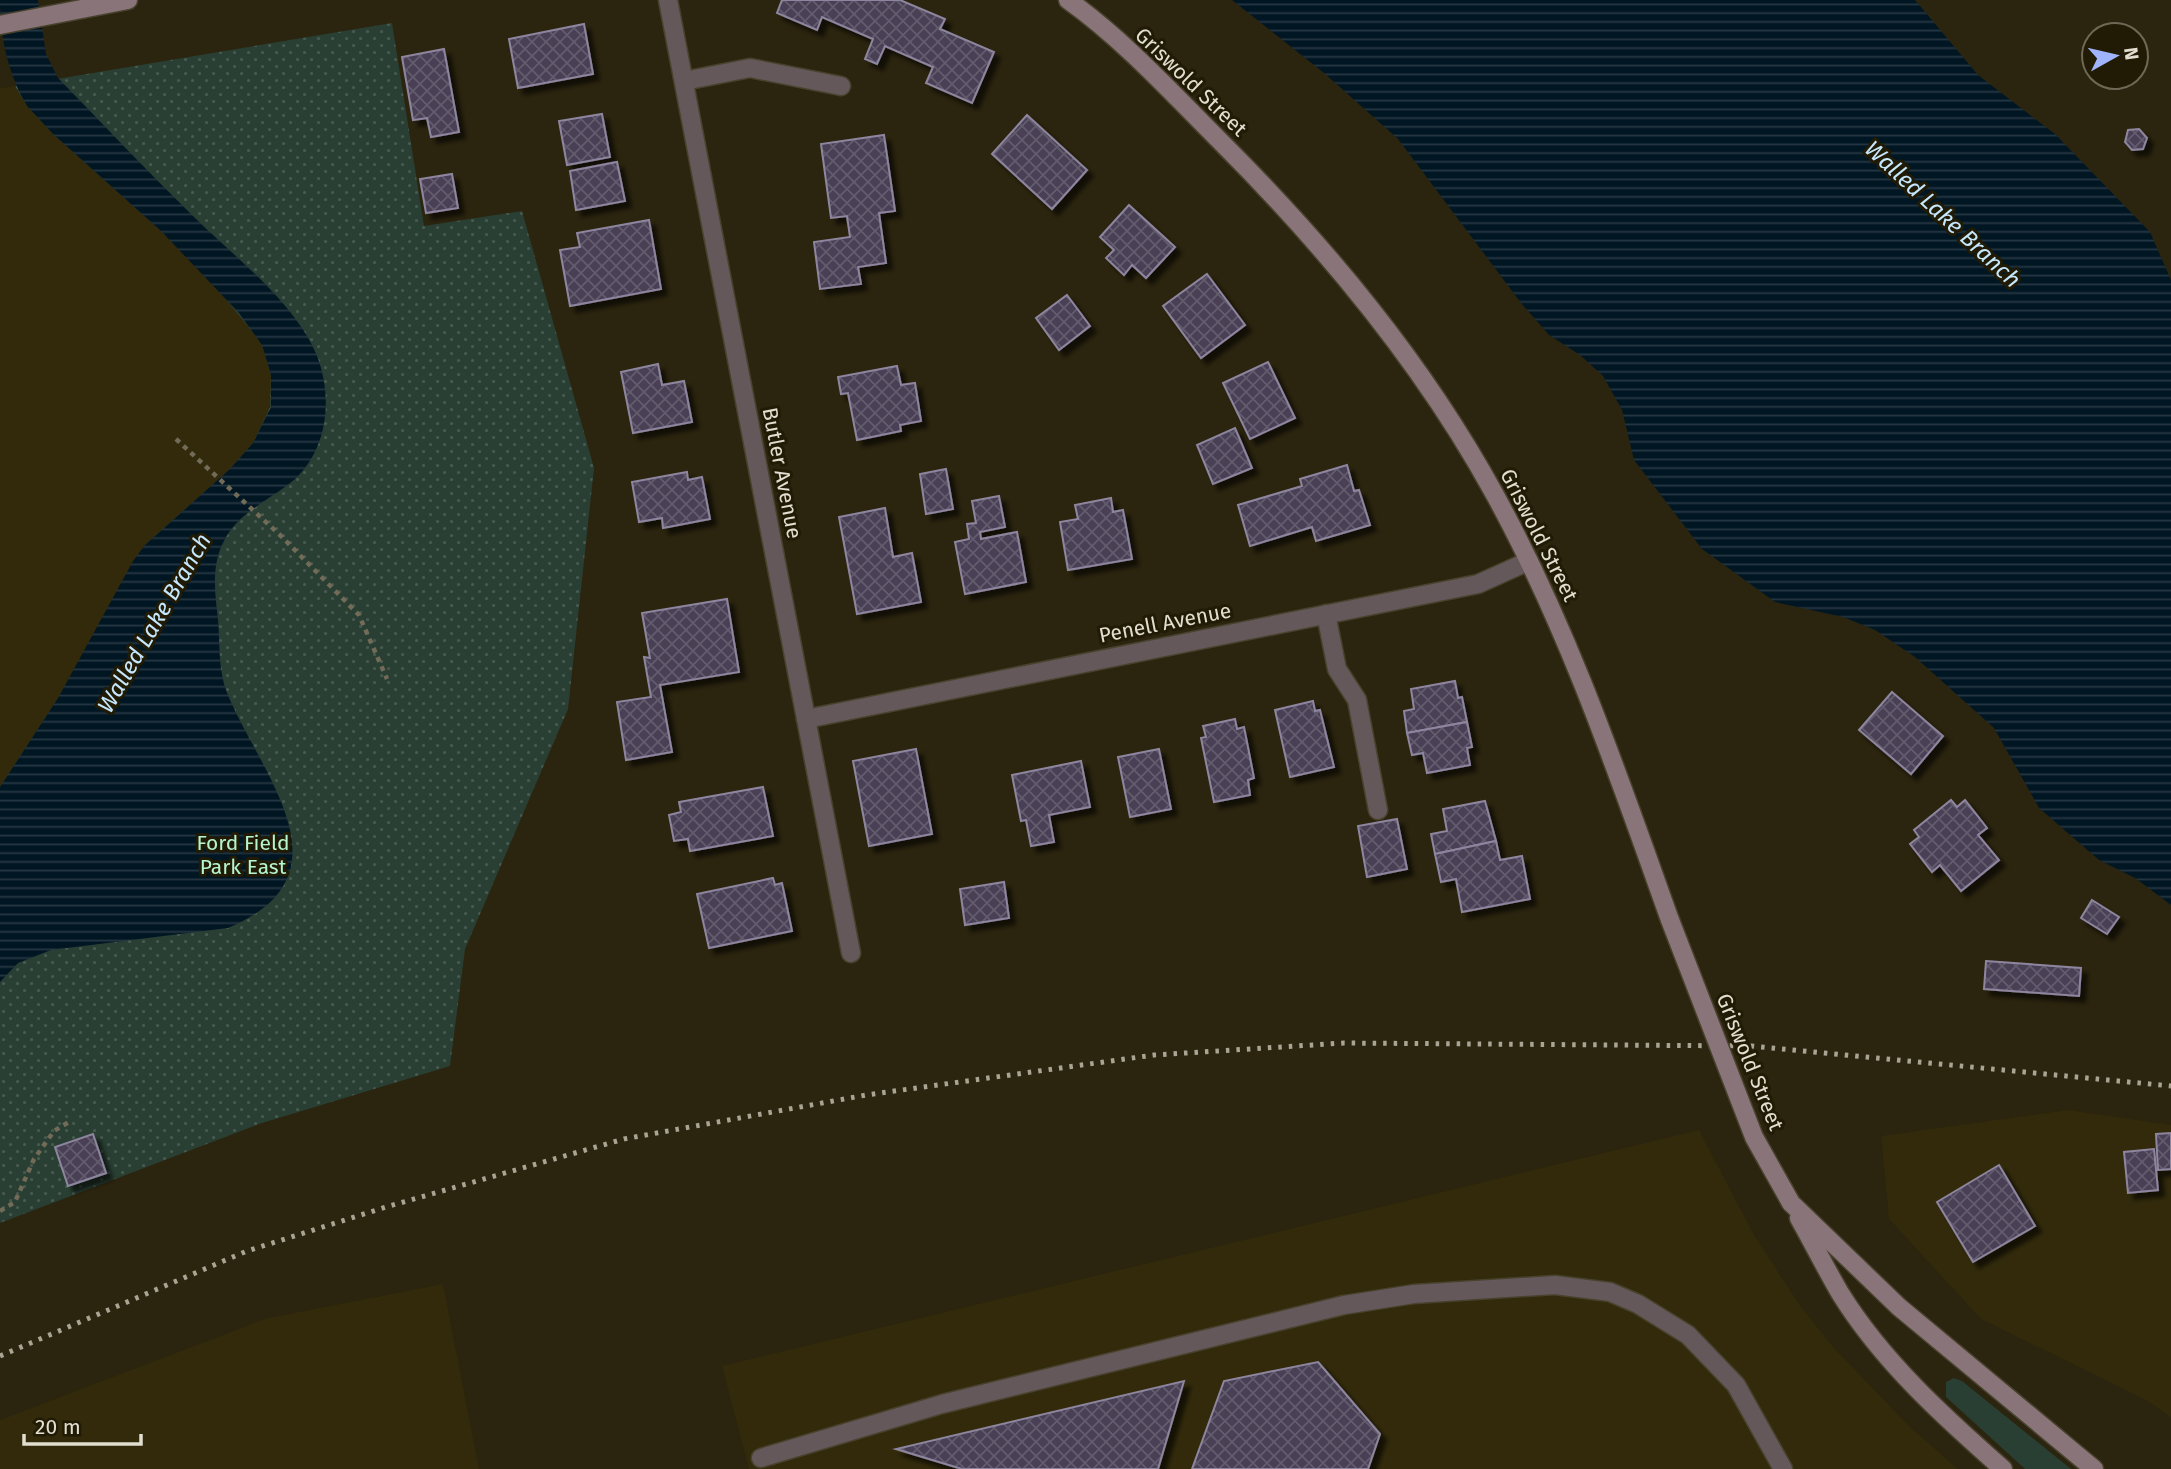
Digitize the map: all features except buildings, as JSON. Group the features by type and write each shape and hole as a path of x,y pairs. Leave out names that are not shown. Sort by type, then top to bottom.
{"street":[{"path":"0,25 128,0"},
{"name":"Butler Avenue","path":"668,0 851,953"},
{"name":"Griswold Street","path":"1068,0 1125,49 1202,123 1303,227 1355,288 1457,430 1495,494 1529,561 1593,703 1670,920 1754,1137 1841,1295 1882,1348 1934,1407 2003,1469"},
{"path":"684,81 750,68 841,86"},
{"name":"Penell Avenue","path":"806,719 1479,584 1529,561"},
{"path":"1326,614 1337,669 1357,700 1378,810"},
{"name":"Griswold Street","path":"1791,1203 1899,1307 2094,1469"},
{"path":"761,1458 942,1404 1344,1305 1414,1294 1555,1285 1610,1293 1638,1304 1688,1335 1736,1385 1783,1469"}],"path":[{"path":"176,439 281,536 359,615 387,679"},
{"path":"0,1211 15,1202 34,1159 54,1131 69,1122"}],"shaded area":[{"path":"15,86 27,106 53,134 161,231 216,287 262,344 271,375 271,407 253,443 230,469 145,545 58,698 0,787 0,88"},
{"path":"2068,1110 2171,1125 2171,1417 2146,1400 1981,1319 1889,1219 1881,1136"},
{"path":"1699,1130 1754,1235 1801,1307 1834,1348 1910,1427 1958,1469 749,1469 722,1366"},
{"path":"443,1284 479,1469 0,1469 0,1420 268,1318"}],"green space":[{"name":"Ford Field Park East","path":"392,23 424,226 522,211 594,468 568,709 465,949 450,1066 262,1123 0,1223 0,787 58,698 145,545 230,469 253,443 270,407 271,375 262,344 216,287 161,231 53,134 27,106 15,86"},
{"path":"1954,1378 1962,1381 2071,1469 2025,1469 1946,1397 1946,1382"}],"water":[{"name":"Walled Lake Branch","path":"0,0 38,0 46,54 58,78 174,197 261,280 294,317 317,356 326,405 321,437 306,466 295,479 256,507 230,531 220,550 216,570 215,590 224,684 276,789 288,821 292,852 286,880 266,906 228,928 51,950 18,963 0,982 0,787 58,698 133,561 145,545 230,469 253,443 271,407 271,375 262,345 239,313 161,231 53,134 27,106 6,55"},
{"name":"Walled Lake Branch","path":"1232,0 1915,0 1978,75 2055,134 2150,232 2171,280 2171,905 2135,878 2099,860 2039,808 1994,728 1915,657 1875,630 1843,617 1775,602 1702,549 1634,460 1622,410 1603,376 1580,355 1549,335 1521,303 1398,139 1324,73"}],"railway":[{"path":"0,1356 247,1251 386,1207 624,1139 866,1095 1154,1055 1344,1043 1751,1046 2171,1086"}]}
